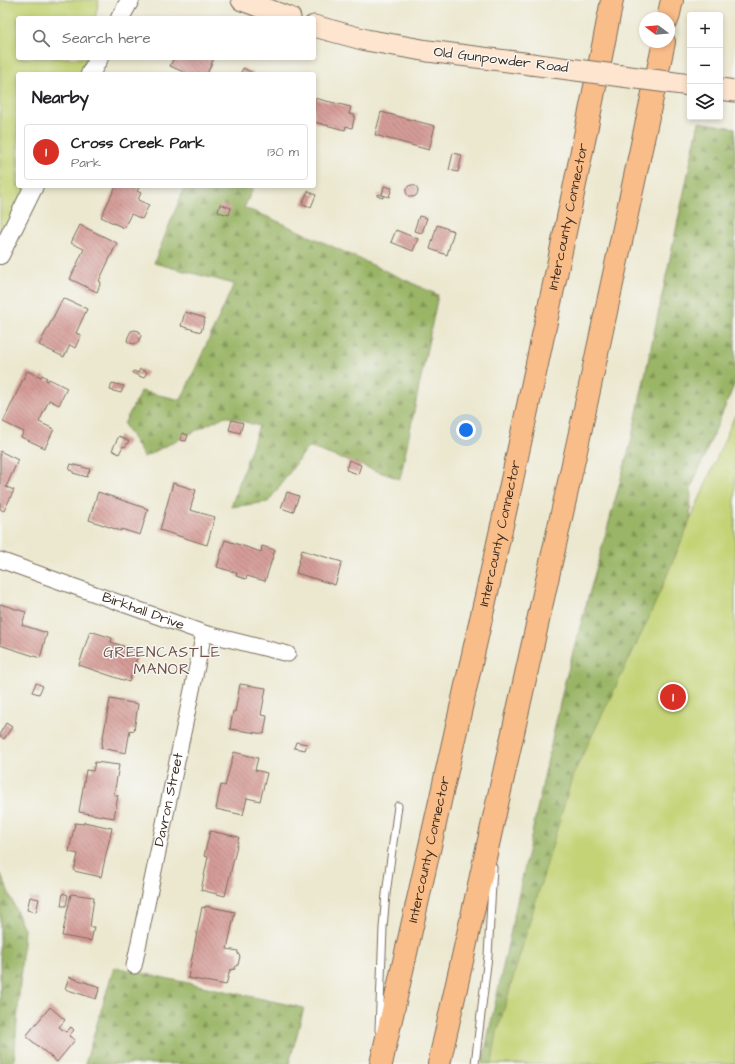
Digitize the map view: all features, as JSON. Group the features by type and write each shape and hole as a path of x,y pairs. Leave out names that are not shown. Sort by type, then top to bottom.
{"highway":[{"name":"Intercounty Connector","path":"379,1064 443,792 545,329 596,86 612,0"},
{"path":"669,12 672,0"},
{"path":"439,1064 584,414 663,48"}],"main road":[{"path":"242,0 285,16"},
{"name":"Old Gunpowder Road","path":"316,27 366,40 428,51 687,85"}],"street":[{"path":"121,16 130,0"},
{"path":"91,72 98,60"},
{"path":"0,255 33,188"},
{"name":"Birkhall Drive","path":"0,560 204,633 288,654"},
{"name":"Davron Street","path":"134,966 204,633"}],"lane":[{"path":"379,1064 383,928 398,806"},
{"path":"475,1064 488,956 496,811"}],"green space":[{"path":"0,0 99,0 95,16 16,16 16,60 86,60 83,72 16,72 16,188 33,188 0,255"},
{"path":"699,122 735,128 735,383 691,488 689,567 735,1064 482,1064 564,685 630,446"},
{"path":"184,188 253,188 244,208 268,217 438,295 400,479 308,447 268,502 231,507 259,426 225,416 144,457 124,424 141,391 181,400 234,284 154,263"},
{"path":"735,415 735,1064 492,1064 497,1033 573,775 648,620"},
{"path":"0,874 24,929 14,1064 0,1064"},
{"path":"114,967 304,1008 289,1064 85,1064"}],"building":[{"path":"173,60 213,60 208,72 184,72 170,66"},
{"path":"243,68 251,72 241,72"},
{"path":"316,98 351,107 349,114 355,115 352,128 346,126 345,130 316,123"},
{"path":"381,112 435,126 429,150 375,135"},
{"path":"453,153 462,155 458,172 449,170"},
{"path":"414,185 417,186 417,196 410,197 407,196 406,189 407,186"},
{"path":"384,186 392,188 389,197 383,195 383,198 377,196 377,194 382,195"},
{"path":"115,188 139,188 137,191 141,193 138,200 149,205 142,219 131,214 124,228 101,217"},
{"path":"308,191 316,195 311,207 302,204"},
{"path":"220,204 231,208 229,215 218,212"},
{"path":"419,216 427,218 422,233 414,231"},
{"path":"80,225 117,243 99,281 101,282 97,292 70,279 84,249 71,243"},
{"path":"437,225 454,231 447,255 430,249"},
{"path":"396,230 418,239 413,251 391,242"},
{"path":"63,298 87,309 76,333 81,335 75,348 70,345 64,357 39,345"},
{"path":"185,312 205,318 201,332 181,326"},
{"path":"131,331 139,331 141,336 138,342 134,344 127,341"},
{"path":"140,369 147,372 144,378 132,373 133,371 138,373"},
{"path":"27,371 41,377 42,375 47,378 46,380 48,381 49,379 67,388 59,405 49,400 39,422 54,429 45,448 21,437 24,432 3,422"},
{"path":"112,383 124,386 121,393 110,390"},
{"path":"232,420 243,423 240,433 229,430"},
{"path":"182,433 188,435 186,441 180,440"},
{"path":"119,436 129,441 125,447 123,446 119,454 112,450"},
{"path":"0,451 18,460 6,487 14,490 4,511 0,509"},
{"path":"349,460 361,465 358,474 346,470"},
{"path":"71,464 90,469 87,477 73,473 73,471 69,470"},
{"path":"173,483 196,490 190,510 215,517 207,545 160,530"},
{"path":"98,492 148,509 140,535 121,529 121,531 89,520"},
{"path":"287,492 299,496 293,512 281,508"},
{"path":"225,540 261,552 262,546 275,550 265,581 247,576 246,579 236,576 237,573 217,567"},
{"path":"302,550 342,562 335,585 296,573"},
{"path":"0,604 26,612 22,625 47,633 40,658 0,645"},
{"path":"90,631 112,638 111,642 139,652 129,682 79,665"},
{"path":"36,683 43,686 39,694 32,692"},
{"path":"240,684 266,688 261,715 267,716 264,734 230,729"},
{"path":"110,699 138,704 134,731 130,730 126,753 101,748"},
{"path":"6,723 12,727 4,739 0,736 0,733"},
{"path":"296,742 307,744 305,750 294,748"},
{"path":"234,752 258,758 255,770 267,773 260,801 247,798 243,815 216,809 221,785 225,786"},
{"path":"95,762 119,765 114,795 118,795 114,818 79,812 86,770 93,771"},
{"path":"84,822 112,828 101,877 74,871 78,854 69,852 75,823 84,824"},
{"path":"210,831 239,837 225,896 201,890 208,857 204,856"},
{"path":"63,893 68,895 66,906 61,906"},
{"path":"71,894 94,897 90,927 94,927 91,941 62,936"},
{"path":"30,897 39,899 36,912 27,910"},
{"path":"205,906 235,912 227,949 238,951 240,956 238,965 235,969 230,970 226,985 188,978 202,907 205,908"},
{"path":"69,977 100,987 96,999 65,989"},
{"path":"50,1007 65,1020 59,1027 66,1032 71,1027 74,1030 69,1036 75,1040 57,1062 26,1036"}],"place":[{"name":"Cross Creek Park","path":"673,697"}],"district":[{"name":"GREENCASTLE MANOR","path":"162,660"}]}
